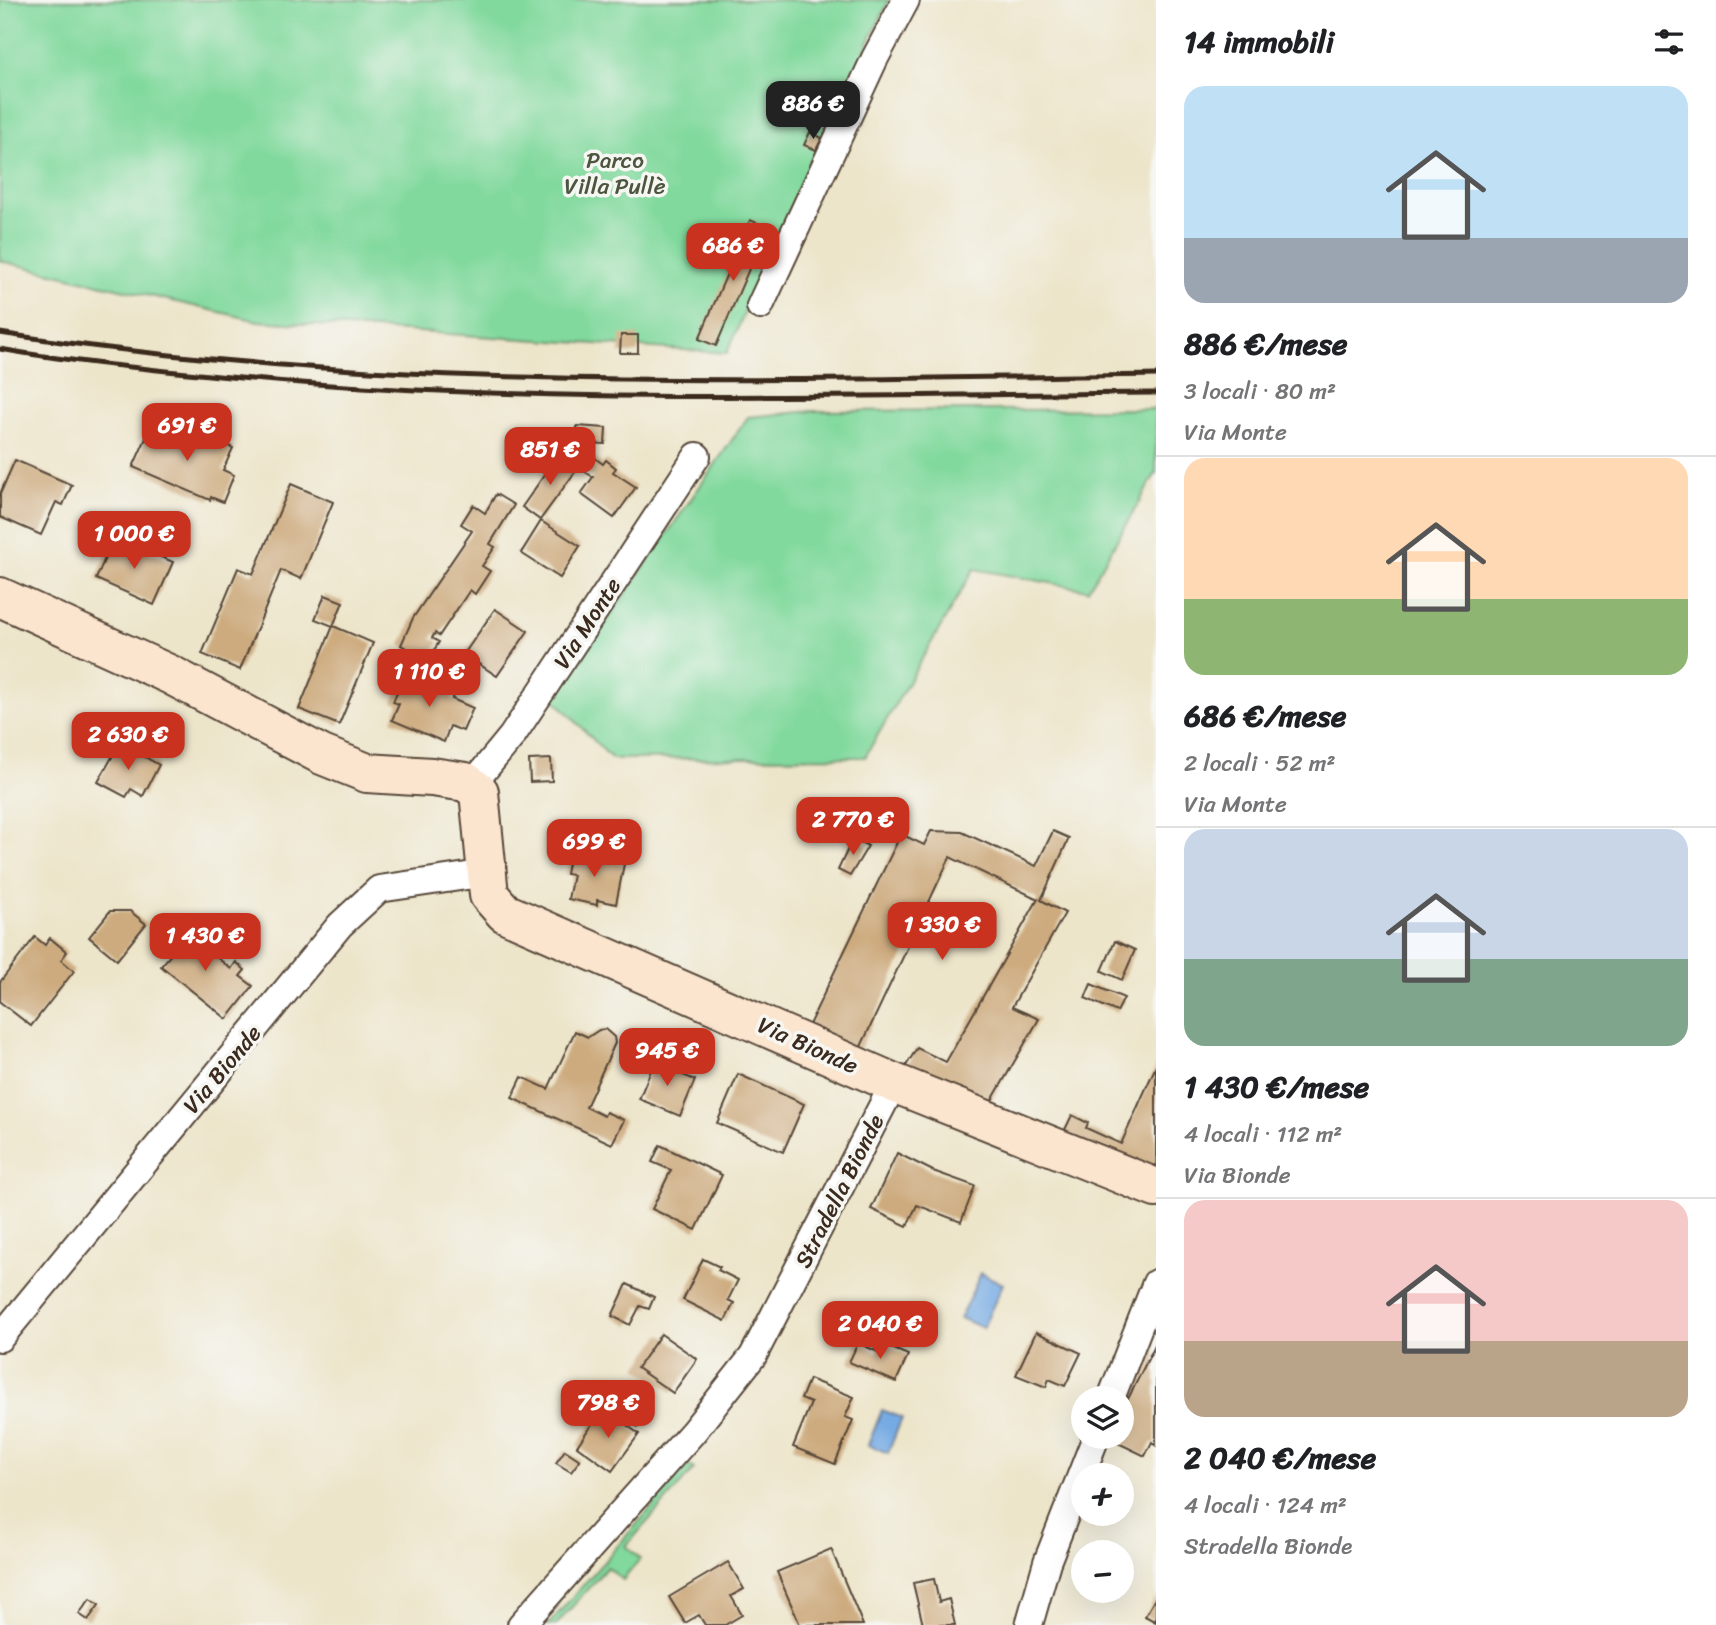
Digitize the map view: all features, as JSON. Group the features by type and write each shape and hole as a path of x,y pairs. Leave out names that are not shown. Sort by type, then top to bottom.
{"street":[{"path":"760,306 875,58 906,0"},
{"name":"Via Monte","path":"475,789 697,456"},
{"path":"0,597 171,675 322,755 367,773 466,782 475,789"},
{"name":"Via Bionde","path":"475,789 489,895 505,912 894,1083 1156,1188"},
{"name":"Via Bionde","path":"0,1338 340,925 379,889 487,873"},
{"name":"Stradella Bionde","path":"521,1625 693,1432 753,1356 894,1083"},
{"path":"1116,1386 1156,1283"},
{"path":"1029,1625 1047,1562 1091,1449"}],"green space":[{"name":"Parco Villa Pullè","path":"0,0 889,0 801,184 727,353 258,321 0,261"},
{"path":"1156,409 1156,473 1088,590 974,569 865,757 612,759 553,698 748,417 812,411"},
{"path":"689,1465 694,1469 626,1546 640,1559 623,1580 607,1567 556,1625 548,1625"}],"water":[{"path":"981,1273 1003,1284 983,1328 960,1318"},
{"path":"882,1410 902,1418 888,1453 868,1445"}],"building":[{"path":"810,132 822,138 816,150 804,145"},
{"path":"750,220 767,227 716,346 699,339"},
{"path":"621,335 638,335 638,353 620,353"},
{"path":"577,426 606,428 605,444 560,442 561,432 577,432"},
{"path":"151,427 210,446 213,439 233,448 223,470 234,475 223,502 211,497 210,500 133,467"},
{"path":"559,454 578,468 540,520 522,507"},
{"path":"591,455 603,464 606,460 616,468 613,472 636,487 614,518 581,494 593,477 581,469"},
{"path":"15,460 72,485 63,505 56,502 41,535 0,517 0,494"},
{"path":"291,484 333,502 301,579 281,570 240,670 202,654 238,568 253,574"},
{"path":"496,494 514,505 490,544 495,547 482,566 490,571 475,594 470,590 439,636 435,633 432,638 439,642 428,660 401,645 413,618 472,531 461,524 473,505 485,513"},
{"path":"541,521 580,546 560,578 521,553"},
{"path":"114,537 173,562 154,605 96,579"},
{"path":"325,595 343,602 333,626 315,619"},
{"path":"495,609 528,631 497,676 464,654"},
{"path":"333,626 373,643 339,725 299,709"},
{"path":"404,675 453,695 452,699 473,708 463,731 450,726 444,742 392,720 399,704 393,702"},
{"path":"120,743 159,765 143,796 131,789 126,797 98,782"},
{"path":"551,759 552,781 530,782 529,760"},
{"path":"931,831 962,832 1036,866 1053,831 1069,838 1041,900 1065,913 1012,1007 1039,1019 987,1109 901,1074 917,1048 946,1062 1038,899 950,857 857,1055 805,1033 901,834 924,845"},
{"path":"853,838 868,846 850,876 838,870"},
{"path":"570,853 624,864 616,904 597,900 597,905 568,899 573,875 566,874"},
{"path":"110,911 130,911 146,924 117,960 89,937"},
{"path":"182,921 190,927 186,932 231,969 236,962 245,970 240,976 253,986 227,1019 161,966 174,951 165,944"},
{"path":"35,937 45,945 50,938 67,952 61,960 74,971 31,1026 0,1002 0,982"},
{"path":"1115,941 1135,950 1122,980 1102,971"},
{"path":"1091,984 1124,998 1117,1012 1085,998"},
{"path":"605,1029 614,1037 615,1043 586,1107 604,1116 606,1112 624,1120 612,1144 512,1098 522,1077 548,1089 575,1031 588,1037"},
{"path":"656,1058 680,1068 678,1073 695,1080 680,1116 639,1099"},
{"path":"1156,1066 1156,1182 1060,1140 1072,1115 1088,1123 1086,1128 1121,1144"},
{"path":"738,1074 804,1104 783,1152 717,1123"},
{"path":"660,1145 722,1175 696,1230 652,1209 671,1170 652,1162"},
{"path":"897,1153 933,1171 975,1186 961,1222 917,1205 907,1226 871,1209"},
{"path":"703,1259 738,1280 728,1300 734,1303 725,1321 683,1300"},
{"path":"627,1284 654,1297 649,1309 640,1306 630,1325 612,1316"},
{"path":"1036,1332 1081,1353 1065,1386 1049,1379 1046,1387 1016,1375"},
{"path":"661,1334 697,1359 673,1393 637,1368"},
{"path":"858,1343 878,1352 882,1344 908,1355 896,1382 849,1362"},
{"path":"1156,1343 1156,1445 1152,1442 1145,1456 1131,1449 1134,1449 1134,1387"},
{"path":"809,1379 854,1397 845,1417 853,1420 835,1464 793,1447 811,1403 801,1399"},
{"path":"631,1400 649,1412 638,1427 621,1414"},
{"path":"603,1408 639,1434 612,1471 577,1446"},
{"path":"565,1450 580,1460 571,1472 556,1463"},
{"path":"831,1549 863,1625 800,1625 777,1572"},
{"path":"728,1562 744,1589 731,1596 742,1615 725,1625 705,1625 699,1615 685,1623 669,1597"},
{"path":"934,1579 939,1602 949,1599 955,1625 923,1625 913,1583"},
{"path":"1156,1597 1156,1622 1145,1616"},
{"path":"90,1599 99,1605 88,1620 79,1614"}],"railway":[{"path":"0,333 144,352 288,366 432,374 722,380 1156,375"},
{"path":"0,349 219,376 453,392 687,396 1156,393"}]}
